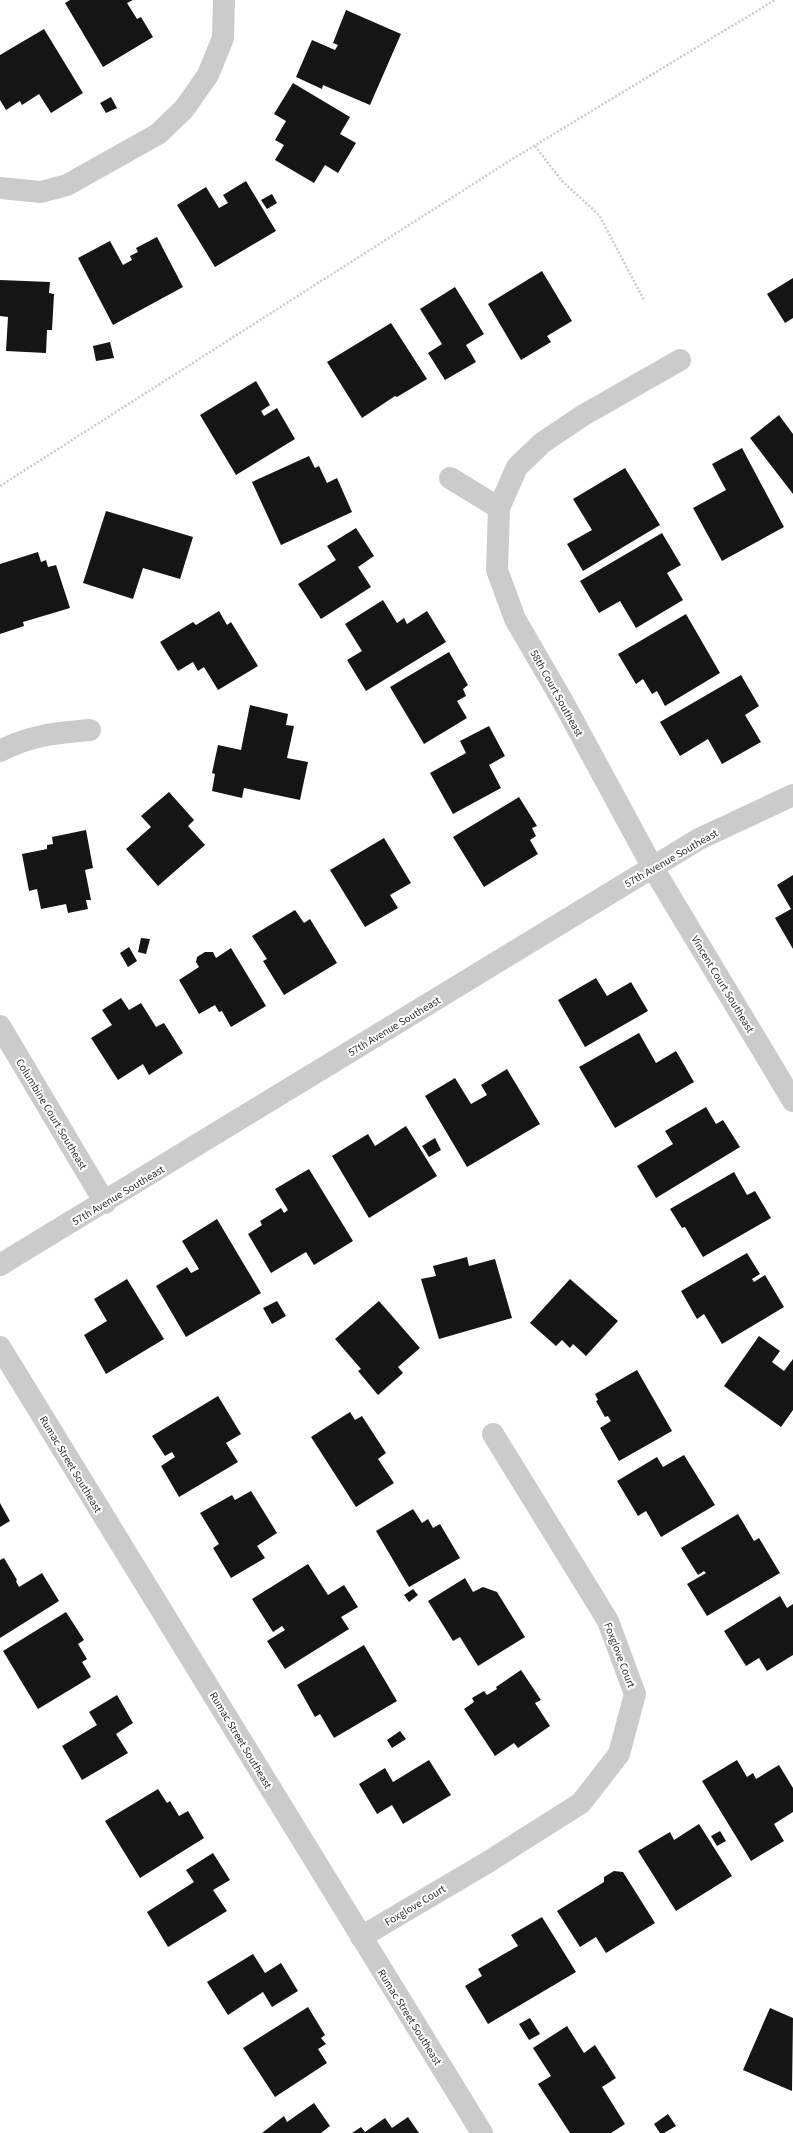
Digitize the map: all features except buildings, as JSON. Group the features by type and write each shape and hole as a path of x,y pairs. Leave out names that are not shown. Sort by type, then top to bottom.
{"street":[{"path":"0,188 40,192 67,185 158,134 184,109 208,75 223,38 224,0"},
{"name":"58th Court Southeast","path":"653,868 562,700 516,620 497,570 499,508 517,468 542,443 582,416 680,360"},
{"path":"450,478 499,508"},
{"path":"0,751 19,741 51,733 90,730"},
{"name":"57th Avenue Southeast","path":"0,1265 105,1203 699,839 793,796"},
{"name":"Vincent Court Southeast","path":"653,868 793,1101"},
{"name":"Columbine Court Southeast","path":"0,1026 105,1203"},
{"name":"Rumac Street Southeast","path":"0,1347 482,2133"},
{"name":"Foxglove Court","path":"361,1937 488,1862 581,1803 619,1754 635,1694 608,1621 493,1434"}],"path":[{"path":"0,486 535,146 776,0"},
{"path":"535,146 562,181 599,215 644,300"}]}
